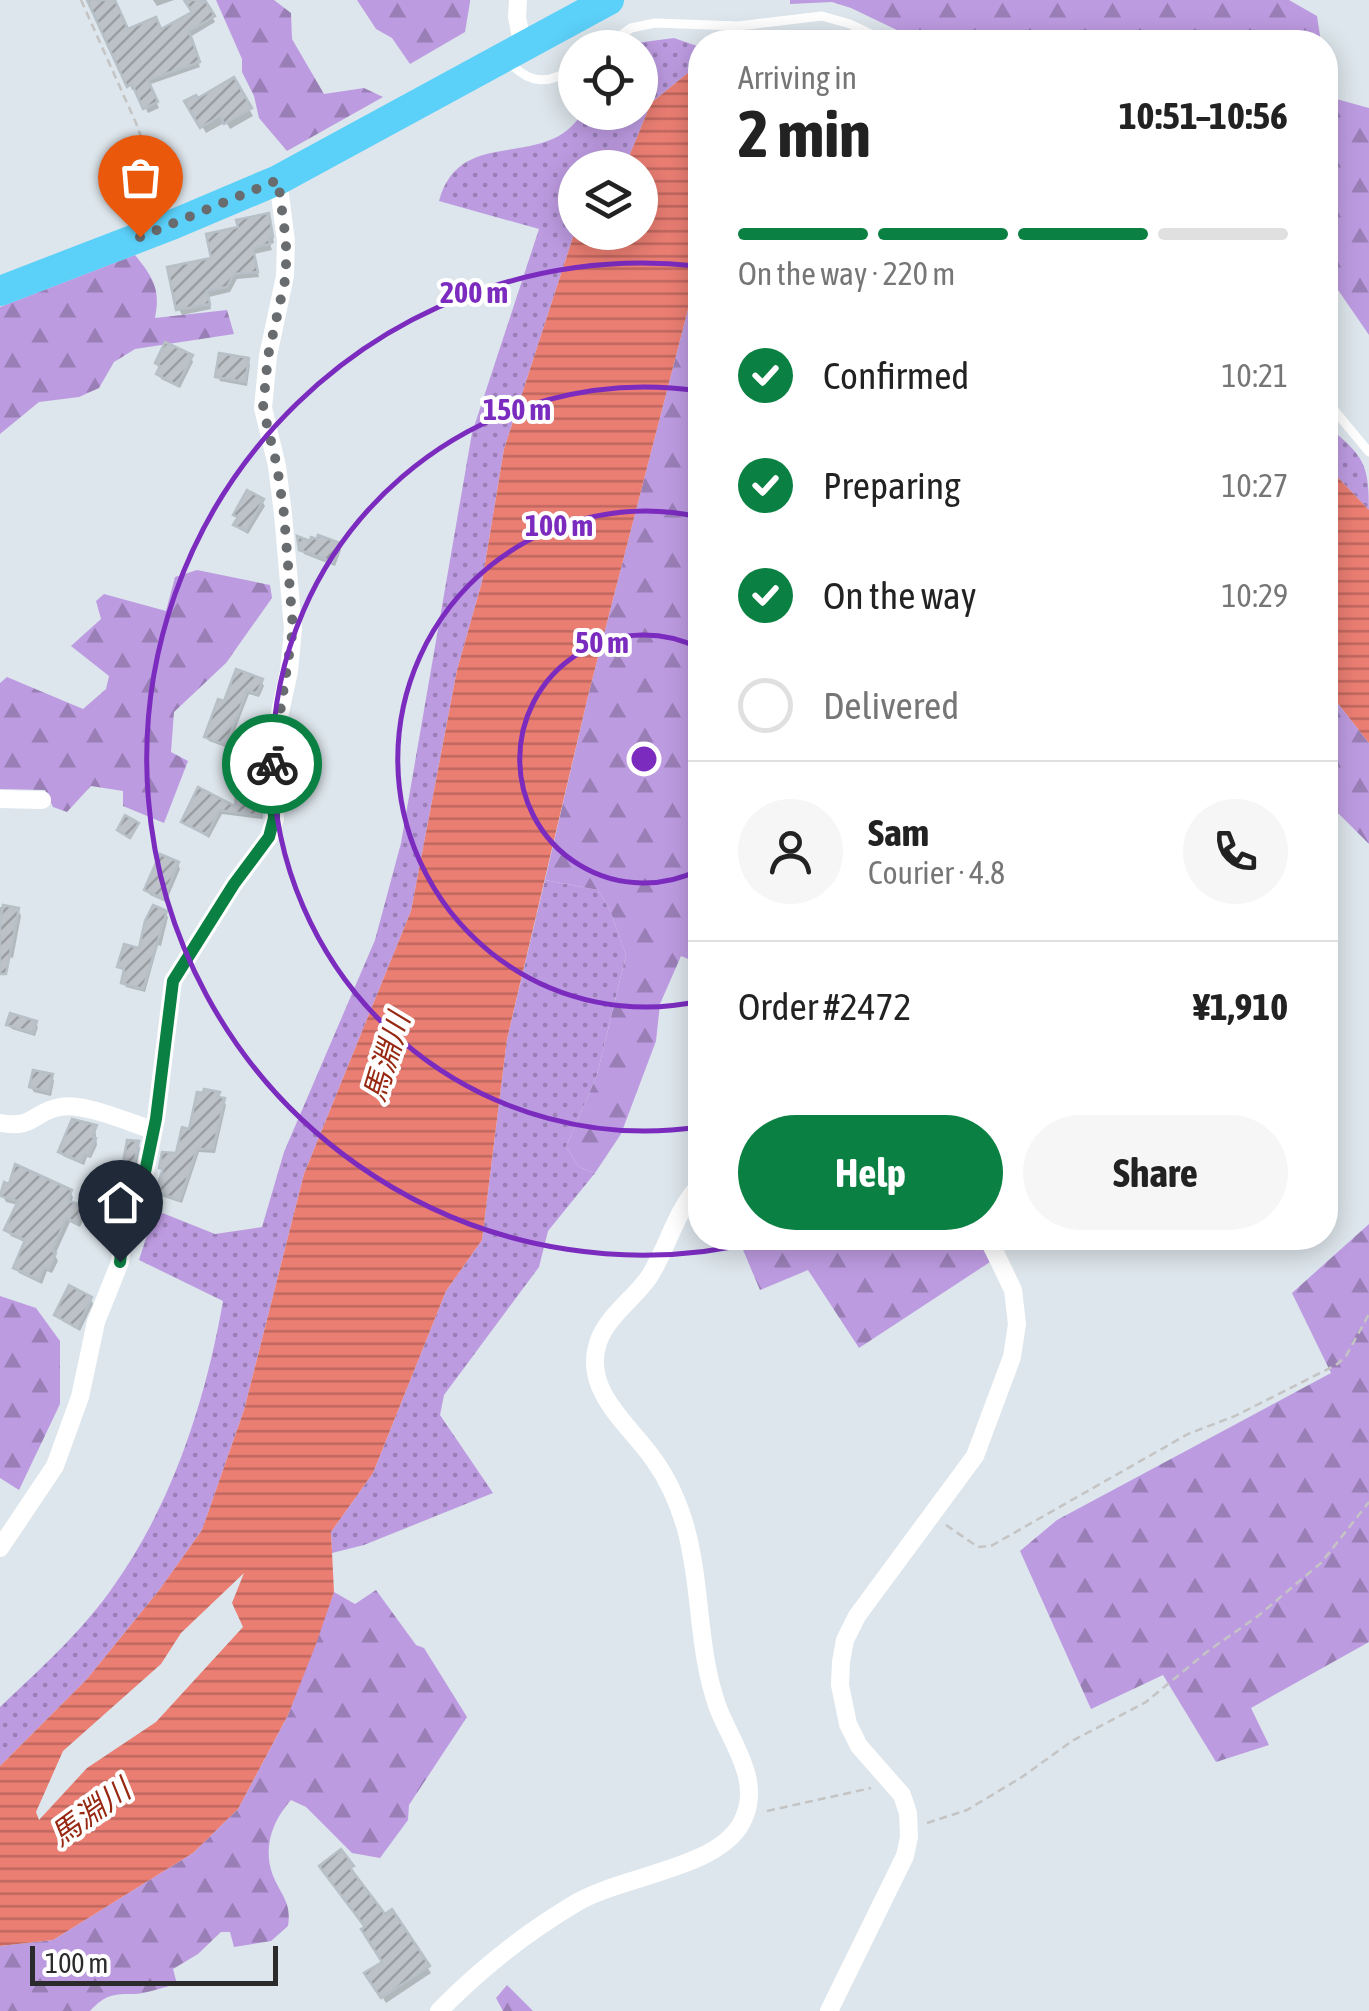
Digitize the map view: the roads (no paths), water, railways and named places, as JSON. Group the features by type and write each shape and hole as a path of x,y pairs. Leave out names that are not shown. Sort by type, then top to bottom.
{"highway":[{"path":"0,291 278,180 608,0"}],"street":[{"path":"514,52 518,0"},
{"path":"0,1548 46,1479 68,1437 80,1398 96,1322 120,1262 123,1238 144,1177 154,1130 173,981 234,884 269,837 274,818 271,754 289,671 293,629 284,514 263,408 268,356 286,276 278,180"},
{"path":"0,799 42,800"},
{"path":"0,1123 18,1126 65,1105 154,1130"},
{"path":"439,2011 476,1976 578,1902 611,1886 708,1857 729,1840 745,1812 749,1782 711,1684 686,1530 674,1494 654,1459 608,1403 599,1385 596,1360 598,1343 609,1323 641,1290 688,1202"},
{"path":"828,2011 905,1856 909,1826 902,1795 859,1746 848,1724 841,1695 845,1640 856,1616 974,1456 1012,1357 1017,1324 1013,1290 994,1250"}],"lane":[{"path":"629,30 655,22 738,26 822,16 863,30"},
{"path":"514,52 521,76 536,80 558,77"},
{"path":"1338,415 1369,452"}],"water":[{"name":"馬淵川","path":"688,73 688,309 589,692 507,1039 482,1240 446,1291 373,1473 331,1532 334,1592 288,1715 238,1809 193,1853 53,1940 0,1946 0,1766 87,1679 202,1530 244,1410 304,1174 411,911 457,670 482,582 504,449 569,250 658,250 658,150 632,150 640,130 658,130 658,97","holes":["244,1573 232,1603 243,1627 156,1722 87,1768 39,1820 36,1812 63,1751 161,1664 181,1633"]},
{"path":"1338,478 1369,510 1369,743 1338,704"}]}
